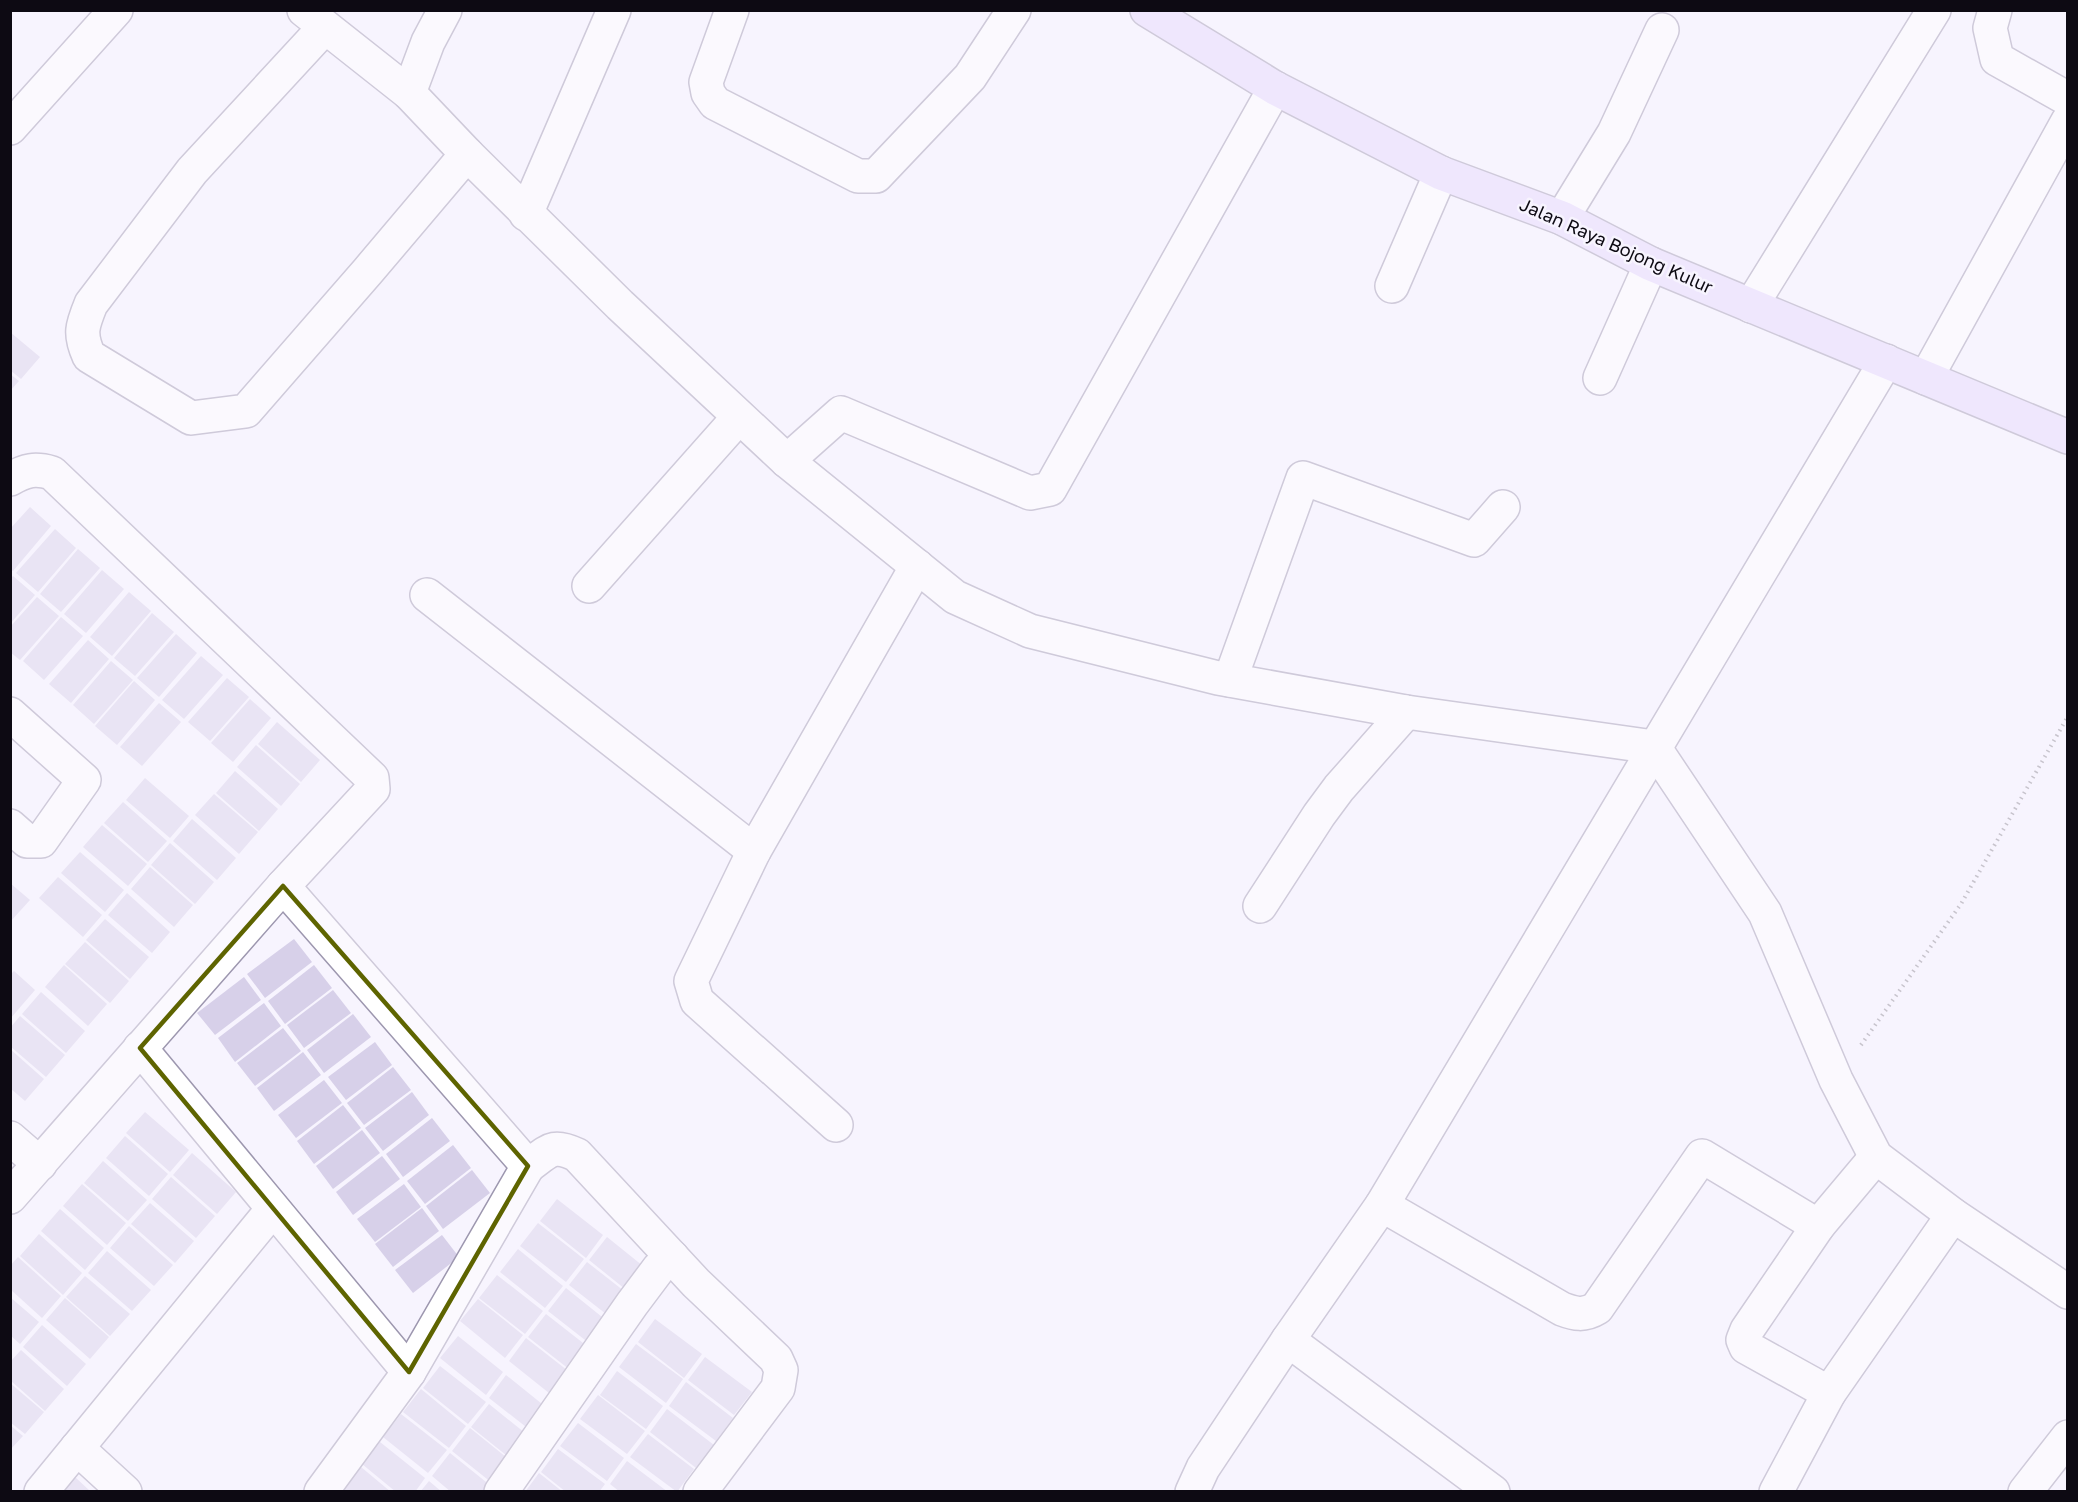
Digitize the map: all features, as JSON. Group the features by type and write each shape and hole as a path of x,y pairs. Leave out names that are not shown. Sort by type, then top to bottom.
{"main road":[{"name":"Jalan Raya Bojong Kulur","path":"1156,13 1275,88 1442,173 1562,218 1651,264 2067,437"}],"street":[{"path":"10,128 116,10"},
{"path":"409,93 428,42 445,10"},
{"path":"526,214 614,10"},
{"path":"732,10 706,82 711,98 716,103 858,176 876,176 970,77 1014,10"},
{"path":"1751,306 1934,10"},
{"path":"1995,10 1990,28 1997,59 2067,99"},
{"path":"467,154 246,411 191,418 89,356 82,341 82,325 91,304 192,171 315,19 409,93 526,214 786,461 955,597 1030,631 1230,680 1406,712 1654,747 1765,913 1836,1080 1876,1157 1953,1215 2067,1292"},
{"path":"1562,218 1614,133 1662,30"},
{"path":"786,461 841,412 1030,493 1050,489 1275,88"},
{"path":"1926,378 2067,121"},
{"path":"1392,286 1442,173"},
{"path":"1600,378 1651,264"},
{"path":"1192,1491 1203,1468 1288,1340 1382,1205 1886,361"},
{"path":"589,586 740,417"},
{"path":"10,478 25,471 38,469 52,473 372,778 374,783 373,789 283,886 10,1197"},
{"path":"1230,680 1303,478 1474,540 1503,507"},
{"path":"836,1125 697,1001 691,981 754,851 917,566"},
{"path":"427,595 754,851"},
{"path":"1260,906 1318,815 1406,712"},
{"path":"10,714 84,780 41,841 27,841 10,826"},
{"path":"283,886 528,1166"},
{"path":"141,1048 409,1372"},
{"path":"10,1138 40,1164"},
{"path":"321,1491 409,1372 528,1166 550,1150 563,1148 577,1155 696,1283 776,1359 781,1370 778,1388 700,1491"},
{"path":"1382,1205 1562,1309 1576,1314 1589,1313 1597,1308 1702,1156 1818,1226"},
{"path":"1829,1393 1746,1347 1743,1340 1747,1330 1818,1226 1876,1157"},
{"path":"41,1491 273,1209"},
{"path":"1776,1491 1829,1393 1953,1215"},
{"path":"501,1491 632,1304 659,1268 672,1257"},
{"path":"1288,1340 1493,1491"},
{"path":"2025,1491 2067,1437"},
{"path":"77,1448 125,1491"}],"path":[{"path":"1836,1080 1961,904 2067,716"}],"highlighted area":[{"path":"283,886 528,1166 409,1372 140,1048"}],"building":[{"path":"10,332 40,357 21,379 10,370"},
{"path":"10,374 19,381 10,391"},
{"path":"30,507 51,526 13,571 10,569 10,529"},
{"path":"55,529 76,548 38,592 16,573"},
{"path":"78,549 100,568 61,612 40,594"},
{"path":"102,570 124,589 86,633 64,614"},
{"path":"13,576 35,595 10,624 10,579"},
{"path":"129,592 151,611 112,656 90,637"},
{"path":"37,597 59,616 20,660 10,652 10,627"},
{"path":"152,613 174,632 135,676 114,658"},
{"path":"61,617 83,636 44,680 23,661"},
{"path":"176,634 197,653 159,697 137,678"},
{"path":"88,640 109,659 71,703 49,684"},
{"path":"201,656 223,675 184,719 162,700"},
{"path":"111,661 133,680 94,724 73,705"},
{"path":"227,678 249,697 210,741 188,722"},
{"path":"134,681 155,700 117,745 95,726"},
{"path":"250,699 271,718 233,762 211,743"},
{"path":"159,703 181,722 142,766 120,747"},
{"path":"277,722 320,760 301,782 258,744"},
{"path":"256,745 300,784 281,806 237,767"},
{"path":"235,771 278,809 259,831 216,793"},
{"path":"145,778 189,816 170,838 126,800"},
{"path":"214,794 258,832 239,854 195,815"},
{"path":"123,802 167,841 148,862 104,823"},
{"path":"192,819 236,858 217,880 173,841"},
{"path":"102,825 147,864 128,886 83,847"},
{"path":"170,843 214,882 195,904 151,865"},
{"path":"80,852 124,890 105,912 61,873"},
{"path":"150,867 193,905 174,927 131,889"},
{"path":"58,877 102,915 83,937 39,898"},
{"path":"10,883 30,900 10,922"},
{"path":"127,893 170,932 152,953 108,915"},
{"path":"105,919 149,957 130,979 86,940"},
{"path":"294,939 312,962 265,998 247,974"},
{"path":"85,942 129,981 110,1003 65,964"},
{"path":"64,965 107,1004 88,1026 45,987"},
{"path":"314,965 332,988 285,1024 268,1001"},
{"path":"14,971 35,990 10,1019 10,975"},
{"path":"244,977 261,1000 215,1035 197,1013"},
{"path":"333,990 351,1013 304,1048 287,1025"},
{"path":"41,992 85,1031 66,1053 22,1014"},
{"path":"264,1003 281,1026 235,1062 218,1038"},
{"path":"353,1014 371,1037 324,1073 307,1050"},
{"path":"20,1016 65,1055 46,1077 10,1046 10,1028"},
{"path":"283,1028 301,1051 255,1086 237,1063"},
{"path":"375,1042 392,1065 346,1100 328,1077"},
{"path":"10,1049 44,1079 25,1101 10,1088"},
{"path":"303,1052 321,1075 274,1111 257,1088"},
{"path":"393,1067 411,1090 364,1125 347,1103"},
{"path":"324,1080 342,1103 296,1138 278,1115"},
{"path":"412,1092 429,1115 383,1151 365,1128"},
{"path":"343,1105 361,1128 314,1164 297,1141"},
{"path":"145,1112 189,1150 170,1172 126,1133"},
{"path":"432,1118 450,1141 403,1177 386,1154"},
{"path":"362,1130 380,1153 333,1189 316,1166"},
{"path":"125,1136 168,1174 149,1196 106,1158"},
{"path":"453,1145 471,1168 425,1204 407,1181"},
{"path":"192,1153 236,1192 217,1214 173,1175"},
{"path":"382,1156 400,1179 353,1215 336,1192"},
{"path":"103,1161 147,1200 128,1221 84,1183"},
{"path":"472,1170 490,1193 443,1229 426,1206"},
{"path":"171,1177 215,1216 196,1238 152,1199"},
{"path":"82,1184 126,1223 107,1245 63,1206"},
{"path":"404,1184 421,1207 375,1242 357,1219"},
{"path":"557,1199 603,1235 586,1258 540,1221"},
{"path":"150,1203 194,1241 175,1263 131,1224"},
{"path":"422,1208 439,1231 393,1267 375,1244"},
{"path":"60,1209 104,1248 85,1270 41,1231"},
{"path":"538,1223 584,1259 566,1282 520,1246"},
{"path":"129,1226 173,1265 154,1286 110,1248"},
{"path":"39,1234 82,1273 63,1295 20,1256"},
{"path":"442,1235 459,1257 413,1293 395,1270"},
{"path":"607,1237 653,1274 635,1297 589,1260"},
{"path":"518,1249 563,1286 545,1308 500,1272"},
{"path":"107,1251 151,1290 132,1311 88,1273"},
{"path":"18,1257 61,1296 42,1318 10,1289 10,1266"},
{"path":"587,1262 633,1298 615,1321 569,1285"},
{"path":"497,1275 543,1311 525,1334 479,1298"},
{"path":"85,1276 130,1314 110,1336 66,1297"},
{"path":"566,1288 612,1325 594,1347 548,1311"},
{"path":"10,1297 39,1322 20,1344 10,1335"},
{"path":"65,1298 109,1337 90,1359 46,1320"},
{"path":"478,1299 523,1335 505,1358 460,1321"},
{"path":"546,1314 592,1350 574,1373 528,1337"},
{"path":"655,1319 702,1354 684,1378 638,1342"},
{"path":"42,1325 86,1364 67,1386 23,1347"},
{"path":"458,1336 503,1372 486,1395 440,1358"},
{"path":"526,1338 572,1374 554,1397 509,1361"},
{"path":"636,1344 683,1379 666,1403 619,1367"},
{"path":"21,1350 64,1389 45,1411 10,1380 10,1362"},
{"path":"705,1357 752,1392 734,1415 688,1380"},
{"path":"440,1366 486,1402 468,1424 423,1388"},
{"path":"617,1371 663,1406 646,1429 600,1395"},
{"path":"506,1375 552,1412 535,1434 489,1398"},
{"path":"686,1382 733,1418 716,1441 669,1406"},
{"path":"10,1383 44,1412 25,1434 10,1422"},
{"path":"421,1389 466,1426 449,1448 403,1412"},
{"path":"598,1395 645,1431 627,1454 580,1419"},
{"path":"489,1404 535,1441 517,1464 471,1427"},
{"path":"667,1409 714,1445 696,1468 650,1432"},
{"path":"401,1414 447,1450 428,1473 383,1437"},
{"path":"578,1423 624,1458 607,1481 560,1446"},
{"path":"10,1425 23,1436 10,1450"},
{"path":"470,1428 516,1465 497,1487 452,1451"},
{"path":"648,1434 694,1469 677,1492 630,1457"},
{"path":"380,1442 425,1478 415,1492 396,1492 362,1464"},
{"path":"558,1449 605,1484 599,1492 566,1492 541,1472"},
{"path":"450,1453 496,1490 494,1492 451,1492 432,1476"},
{"path":"627,1461 668,1492 620,1492 610,1484"},
{"path":"361,1467 391,1492 343,1490"},
{"path":"539,1473 563,1492 525,1492"},
{"path":"74,1476 91,1492 61,1492"},
{"path":"429,1481 442,1492 420,1492"}]}
